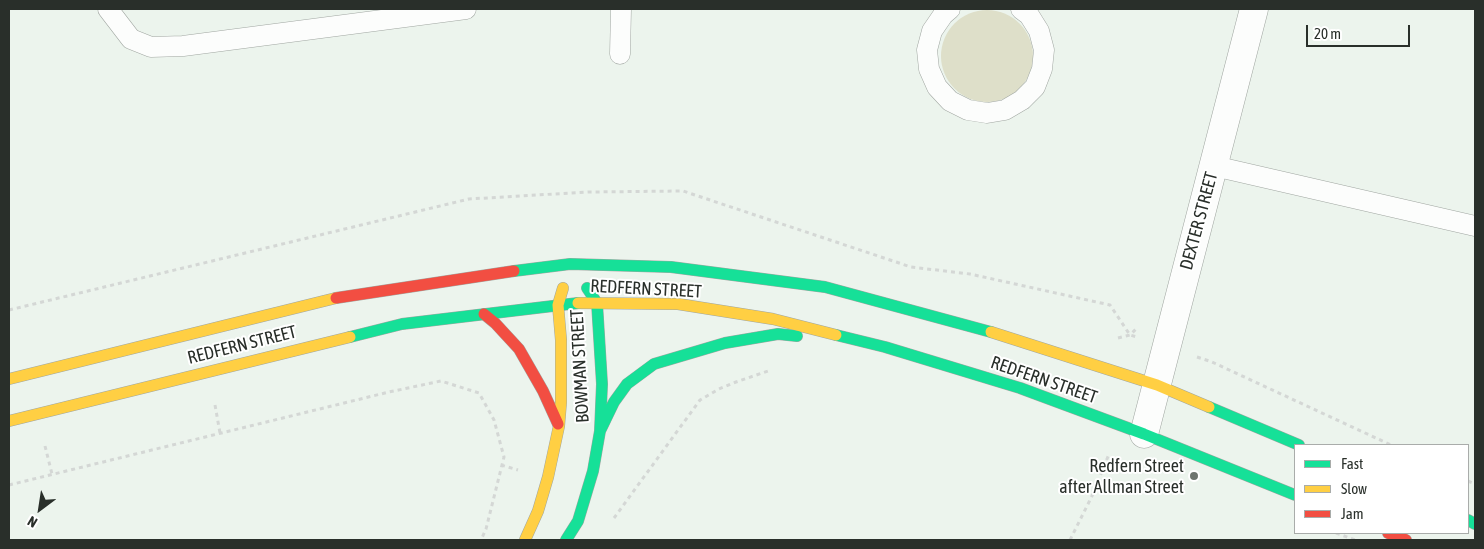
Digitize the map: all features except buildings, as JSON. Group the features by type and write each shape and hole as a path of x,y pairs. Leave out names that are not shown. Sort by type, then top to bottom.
{"main road":[{"name":"REDFERN STREET","path":"9,379 342,296 483,275 572,274 671,267 825,287 989,331 1157,384 1297,444"},
{"name":"BOWMAN STREET","path":"525,540 538,511 548,477 559,426 561,340 558,305 572,274 597,303 602,384 600,431 593,471 578,521 566,540"},
{"name":"REDFERN STREET","path":"9,421 402,324 558,305 597,303 678,304 773,319 885,347 1020,388 1144,434 1294,495"},
{"path":"484,314 519,349 543,391 559,426"},
{"path":"600,431 614,402 626,384 654,364 725,343 778,334 885,347"},
{"path":"1391,534 1406,540"}],"street":[{"name":"DEXTER STREET","path":"1144,434 1254,9"}],"lane":[{"path":"108,9 132,39 151,47 183,46 466,9"},
{"path":"620,54 621,9"},
{"path":"950,9 942,15 932,31 927,50 929,69 937,87 950,101 968,110 987,113 1005,110 1022,100 1035,86 1042,69 1044,50 1039,31 1029,16 1021,9"},
{"path":"1214,166 1475,226"}],"path":[{"path":"1110,305 1130,335"},
{"path":"1212,362 1389,444"},
{"path":"612,519 700,400 719,389 773,369"},
{"path":"9,484 441,381 479,393 494,420 504,457 486,528 481,540"},
{"path":"215,405 220,433"},
{"path":"45,446 52,474"},
{"path":"1070,540 1092,496 1111,448"},
{"path":"1339,534 1355,540"}],"green space":[{"path":"987,10 1005,13 1020,23 1030,38 1033,56 1030,74 1020,89 1005,99 987,102 969,99 954,89 944,74 941,56 944,38 954,23 969,13"}],"traffic: fast":[{"path":"514,271 570,264 671,267 825,287 991,332"},
{"path":"566,540 578,521 593,471 600,431 602,384 597,303 587,288"},
{"path":"350,337 402,324 578,303"},
{"path":"600,431 614,402 627,384 654,364 725,343 778,334 797,336"},
{"path":"836,335 885,347 1020,388 1144,434 1294,495"},
{"path":"1209,407 1297,444"},
{"path":"1469,521 1475,524"}],"traffic: slow":[{"path":"525,540 538,511 548,477 559,426 561,340 558,305 563,288"},
{"path":"9,379 336,298"},
{"path":"578,303 678,304 773,319 836,335"},
{"path":"991,332 1157,385 1209,407"},
{"path":"9,421 350,337"}],"traffic: jam":[{"path":"336,298 514,271"},
{"path":"484,314 519,349 543,391 558,424"},
{"path":"1391,534 1406,540"}],"place":[{"name":"Redfern Street after Allman Street","path":"1194,476"}]}
